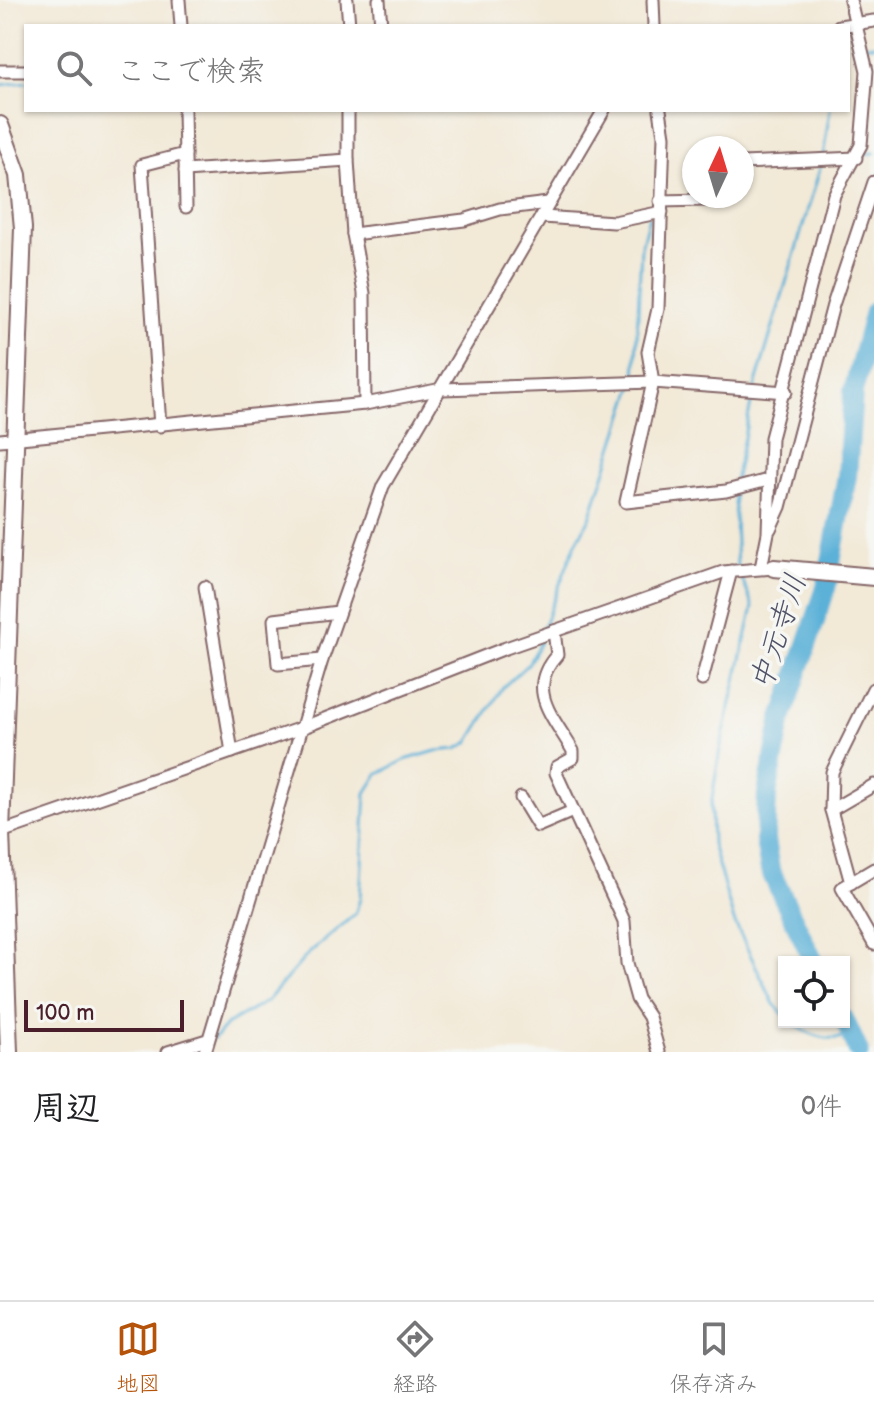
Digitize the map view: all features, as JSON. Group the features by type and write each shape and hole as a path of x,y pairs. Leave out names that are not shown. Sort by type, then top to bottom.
{"main road":[{"path":"0,125 18,175 23,228 1,832 2,949 9,1052"},
{"path":"768,568 874,577"}],"street":[{"path":"179,0 181,24"},
{"path":"347,0 349,24"},
{"path":"379,0 381,24"},
{"path":"653,0 655,24"},
{"path":"1,832 304,727 554,631 731,571 768,568 771,438 786,392 834,195 861,145 867,71 850,0"},
{"path":"850,25 874,21"},
{"path":"0,71 24,71"},
{"path":"184,112 186,207"},
{"path":"348,112 353,234 364,293 365,404"},
{"path":"168,1052 206,1046 322,660 383,486 603,112"},
{"path":"660,112 664,136 658,309 648,352 653,382 626,502 726,491 768,480"},
{"path":"160,426 142,165 185,154"},
{"path":"754,162 856,158"},
{"path":"185,171 348,160"},
{"path":"768,533 780,507 833,305 874,182"},
{"path":"353,234 464,220 500,209 548,203"},
{"path":"543,217 614,222 661,206 682,203"},
{"path":"0,440 365,404 442,389 653,382 786,392"},
{"path":"702,680 731,571"},
{"path":"205,587 232,752"},
{"path":"322,660 278,664 274,620 338,612"},
{"path":"554,631 557,655 543,670 541,684 544,702 573,751 573,758 557,767 556,773 624,921 627,963 637,999 649,1017 659,1052"},
{"path":"851,883 831,810 832,772 874,690"},
{"path":"831,810 874,785"},
{"path":"521,798 538,826 573,811"},
{"path":"874,869 842,888 871,930 874,944"}],"waterway":[{"path":"864,45 874,45"},
{"path":"0,85 24,82"},
{"path":"823,157 830,112"},
{"path":"862,154 874,153"},
{"path":"755,387 821,165"},
{"path":"635,380 641,247 649,217"},
{"name":"中元寺川","path":"811,956 770,870 765,840 767,794 781,722 826,588 847,476 853,392 874,312"},
{"path":"542,630 576,543 590,518 633,387"},
{"path":"734,486 753,394"},
{"path":"734,493 737,569"},
{"path":"741,576 753,607 720,750 711,805 712,844 734,921 778,1008"},
{"path":"214,1039 226,1025 267,1001 308,954 355,914 360,899 366,793 378,774 405,760 457,749 469,742 503,687 528,664 540,642"},
{"path":"800,1028 820,1037 853,1035"},
{"name":"中元寺川","path":"848,1028 859,1052"}]}
